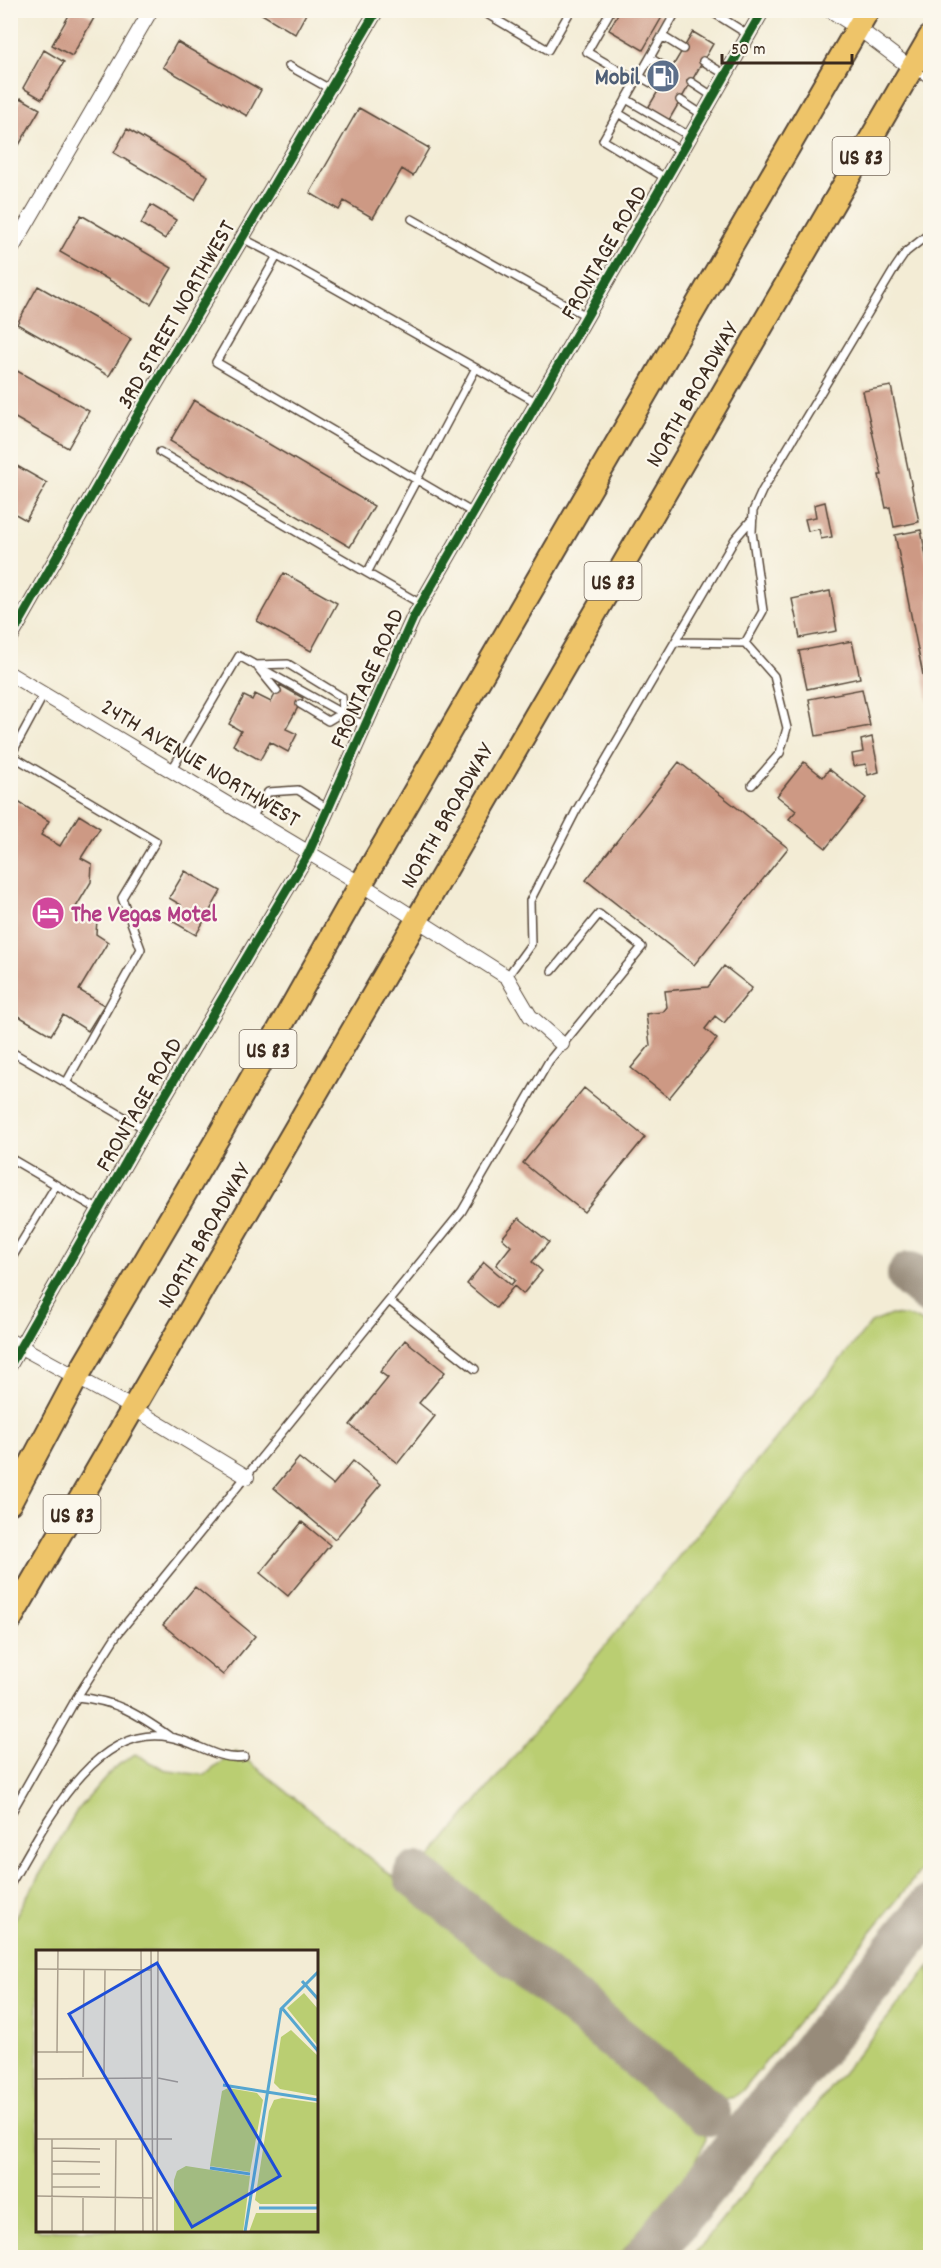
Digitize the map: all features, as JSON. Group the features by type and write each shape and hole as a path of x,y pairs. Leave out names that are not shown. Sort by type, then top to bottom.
{"main road":[{"name":"NORTH BROADWAY","path":"10,1503 77,1377 220,1134 360,884 863,19"},
{"name":"NORTH BROADWAY","path":"10,1620 417,920 921,74 930,37"}],"street":[{"path":"10,252 151,10"},
{"name":"3RD STREET NORTHWEST","path":"10,639 376,10"},
{"name":"FRONTAGE ROAD","path":"10,1365 15,1344 99,1210 308,854 421,604 475,514 763,10"},
{"path":"830,10 863,19 921,74"},
{"name":"24TH AVENUE NORTHWEST","path":"10,674 360,884 507,976 530,1016 562,1044"},
{"path":"15,1344 133,1408 247,1477"}],"lane":[{"path":"480,10 548,50 571,10"},
{"path":"611,10 587,52 660,88"},
{"path":"667,179 603,140 677,10"},
{"path":"709,10 749,35"},
{"path":"662,36 683,49"},
{"path":"650,58 670,70"},
{"path":"703,61 726,75"},
{"path":"289,66 330,88"},
{"path":"691,82 714,97"},
{"path":"626,99 691,137"},
{"path":"680,100 703,115"},
{"path":"618,113 682,152"},
{"path":"412,219 588,317"},
{"path":"745,644 763,611 752,532 753,518 762,491 895,268 906,252 930,233"},
{"path":"242,238 538,403"},
{"path":"277,256 216,362 475,514"},
{"path":"367,573 476,368"},
{"path":"160,452 421,604"},
{"path":"507,976 531,944 530,901 576,811 677,642 735,539 753,518"},
{"path":"677,642 745,644 774,676 787,728 780,753 752,785"},
{"path":"171,771 239,656 365,726"},
{"path":"255,665 288,664 342,697 343,712"},
{"path":"255,665 277,691"},
{"path":"44,693 11,755 156,841 122,898 141,949 66,1083"},
{"path":"300,704 328,721 343,712"},
{"path":"251,819 268,792 298,790 328,809"},
{"path":"10,1815 76,1697 116,1636 462,1211 562,1044 642,947 599,914 552,971"},
{"path":"10,1051 145,1129"},
{"path":"10,1158 99,1210"},
{"path":"10,1261 56,1185"},
{"path":"389,1301 475,1369"},
{"path":"76,1697 103,1700 133,1711 170,1737 217,1755 231,1759 244,1757"},
{"path":"10,1885 49,1818 75,1783 96,1762 119,1745 142,1736 170,1737"}],"green space":[{"path":"891,1315 912,1317 930,1326 930,1859 742,2091 735,2096 719,2099 427,1862 871,1323"},
{"path":"236,1751 704,2126 706,2139 695,2163 618,2257 11,2258 11,1924 76,1812 115,1767 135,1754 168,1771 205,1775"},
{"path":"930,1966 930,2257 692,2257"}],"building":[{"path":"72,10 80,10 94,18 72,56 52,45"},
{"path":"255,10 308,10 295,34"},
{"path":"620,10 651,10 662,17 643,50 609,30"},
{"path":"693,32 713,44 669,120 648,108"},
{"path":"177,42 261,90 247,116 163,67"},
{"path":"44,50 64,62 42,99 23,88"},
{"path":"21,98 40,109 19,145 10,140 10,116"},
{"path":"359,108 429,148 413,176 402,169 373,218 344,201 339,210 310,193"},
{"path":"127,129 208,176 195,200 114,153"},
{"path":"151,205 176,220 165,239 141,224"},
{"path":"81,215 172,268 151,304 60,252"},
{"path":"38,286 131,339 109,376 17,324"},
{"path":"10,367 89,411 68,448 10,415"},
{"path":"891,386 919,522 894,527 890,507 886,508 879,475 882,475 863,391"},
{"path":"194,400 374,506 350,547 170,441"},
{"path":"10,462 47,483 26,520 10,511"},
{"path":"825,502 832,537 821,539 819,529 808,531 805,519 816,517 814,505"},
{"path":"921,530 930,577 929,705 895,535"},
{"path":"284,573 337,603 311,651 257,621"},
{"path":"830,591 837,631 800,638 792,599"},
{"path":"852,641 860,678 807,689 799,651"},
{"path":"280,685 303,698 286,729 297,734 288,752 270,742 260,760 233,745 241,731 229,724 244,696 252,700 255,694 271,702"},
{"path":"862,689 870,726 816,736 809,699"},
{"path":"872,737 879,772 868,775 866,764 854,766 852,754 863,752 861,740"},
{"path":"679,762 788,848 694,965 586,880"},
{"path":"804,762 823,777 829,769 866,798 826,848 789,819 796,811 777,796"},
{"name":"The Vegas Motel","path":"10,797 49,821 41,835 60,846 79,815 100,828 81,858 92,864 91,882 76,907 97,919 96,934 108,942 79,990 104,1005 88,1031 63,1015 51,1035 10,1011"},
{"path":"185,871 221,891 196,935 172,921 181,905 169,898"},
{"path":"724,966 752,988 724,1023 715,1016 705,1029 717,1039 669,1098 631,1068 650,1045 646,1014 663,1012 667,1007 665,991 708,987"},
{"path":"584,1088 645,1137 584,1212 523,1163"},
{"path":"519,1218 549,1242 532,1262 542,1271 523,1294 514,1286 496,1308 467,1284 484,1262 511,1285 515,1280 496,1265 511,1246 502,1238"},
{"path":"405,1340 445,1372 419,1403 435,1416 398,1463 350,1425 388,1378 380,1372"},
{"path":"299,1458 333,1485 353,1461 381,1484 335,1539 274,1488"},
{"path":"302,1522 330,1545 288,1596 260,1573"},
{"path":"195,1587 255,1636 223,1675 163,1625"}],"taxiway":[{"path":"910,1275 930,1292"},
{"path":"416,1875 708,2113"},
{"path":"646,2258 930,1908"}],"cycle path":[{"path":"10,639 144,404 377,10"},
{"path":"10,1365 145,1129 308,854 413,618 763,10"}],"place":[{"name":"Mobil","path":"663,76"},
{"name":"The Vegas Motel","path":"48,913"}]}
